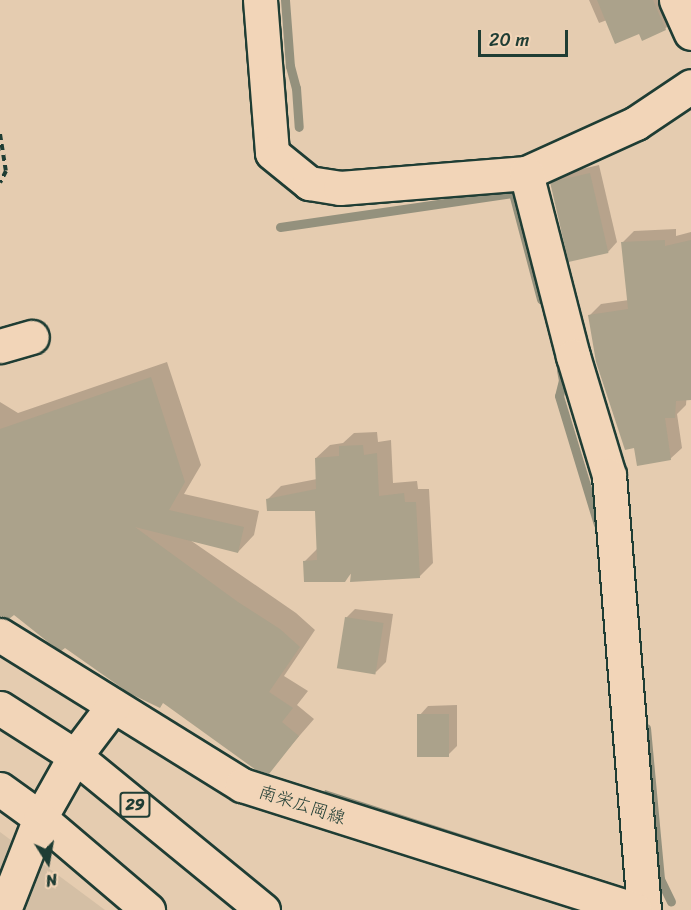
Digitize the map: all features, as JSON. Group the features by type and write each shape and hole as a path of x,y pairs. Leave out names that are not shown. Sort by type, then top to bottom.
{"main road":[{"path":"260,0 272,153 309,183 340,188 526,173 636,123 691,86"},
{"path":"676,0 691,33"},
{"path":"526,173 573,356 609,475 644,910"},
{"path":"0,346 32,337"},
{"name":"南栄広岡線","path":"0,635 242,785 635,910"},
{"path":"4,910 40,818 75,756 113,706"},
{"name":"29","path":"0,708 75,756 263,910"},
{"path":"0,789 40,818 148,910"}],"path":[{"path":"0,134 6,171 0,183"}],"shaded area":[{"path":"325,790 624,887 622,892 323,795"},
{"path":"0,832 105,910 0,910"}],"building":[{"path":"597,0 653,0 666,30 642,41 639,34 615,44"},
{"path":"590,173 608,253 568,262 550,182"},
{"path":"665,240 665,246 691,240 691,400 676,401 675,418 665,418 671,460 637,466 634,448 625,450 596,362 588,315 628,309 621,242"},
{"path":"151,377 185,482 169,510 244,527 238,553 135,527 238,602 280,629 300,647 269,692 293,708 282,722 299,736 269,774 256,770 163,703 160,708 129,693 65,648 61,651 14,615 9,619 0,616 0,429"},
{"path":"363,445 364,455 377,453 379,496 404,493 405,502 416,502 420,578 350,582 351,573 345,582 304,582 303,561 317,560 315,511 267,511 266,499 316,489 315,458 339,456 339,446"},
{"path":"345,617 384,623 375,674 337,668"},
{"path":"417,714 449,714 449,757 417,757"}],"waterway":[{"path":"285,0 290,66 296,88 299,127"},
{"path":"280,227 513,193 541,299"},
{"path":"561,370 563,380 559,396 598,524"},
{"path":"646,728 660,879 671,902"}]}
